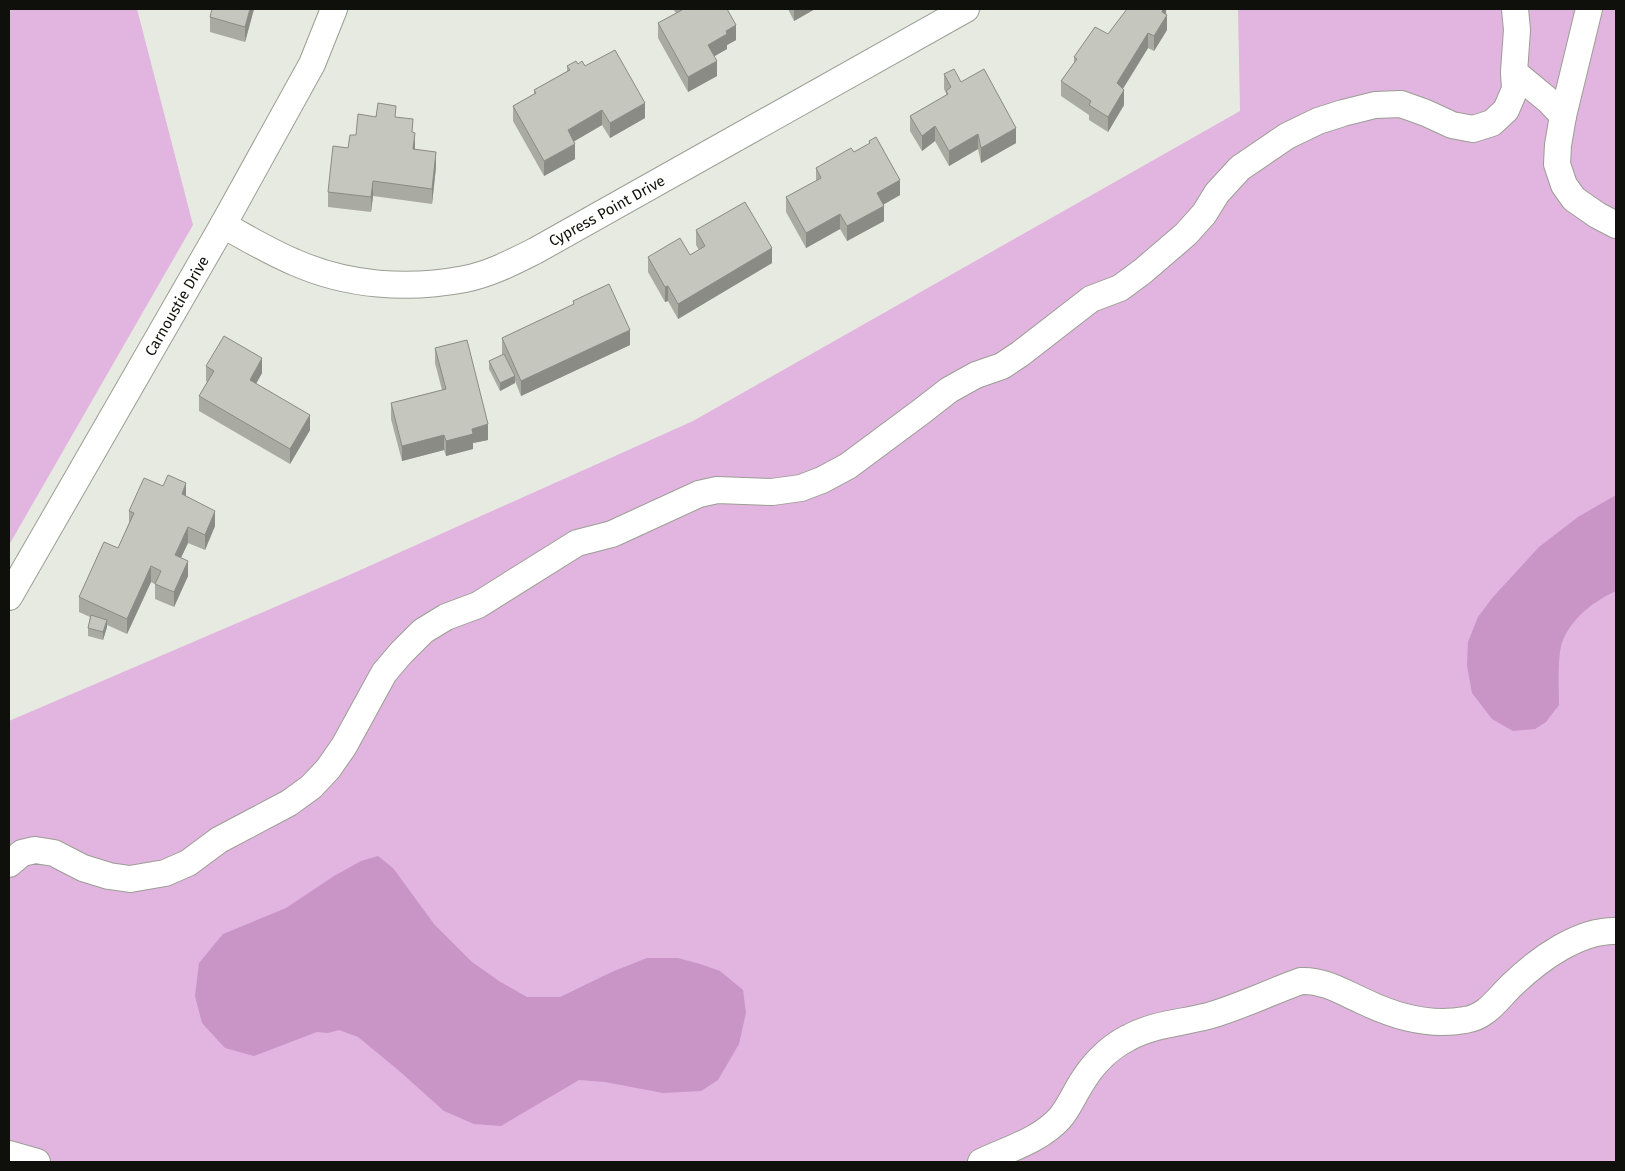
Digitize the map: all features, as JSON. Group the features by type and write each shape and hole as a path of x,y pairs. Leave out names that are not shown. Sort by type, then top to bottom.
{"street":[{"name":"Carnoustie Drive","path":"9,597 223,226 312,64 334,9"},
{"name":"Cypress Point Drive","path":"223,226 294,262 334,276 375,284 419,286 466,279 504,266 535,251 966,9"},
{"path":"9,864 22,853 35,850 54,853 83,868 109,876 130,879 165,873 188,863 219,840 289,803 311,788 328,769 344,746 384,672 423,631 446,617 478,605 578,543 612,534 699,494 717,490 772,492 801,488 822,480 848,466 949,390 976,375 1002,366 1091,299 1120,288 1143,271 1186,234 1204,214 1217,193 1240,168 1287,136 1318,121 1375,105 1400,104 1452,124 1472,129 1492,123 1506,110 1515,89 1514,72 1517,30 1515,9"},
{"path":"1589,9 1563,116 1557,164 1564,186 1574,199 1616,225"},
{"path":"1514,72 1549,101 1563,116"},
{"path":"981,1162 1043,1134 1072,1102 1084,1079 1101,1057 1127,1038 1157,1026 1215,1014 1301,981 1313,980 1331,986 1385,1011 1412,1018 1434,1022 1468,1020 1488,1010 1525,972 1558,950 1578,939 1597,933 1616,931"},
{"path":"9,1154 37,1162"}],"shaded area":[{"path":"9,9 137,9 193,225 9,545"},
{"path":"1238,9 1616,9 1616,1162 9,1162 9,721 347,576 693,421 1240,111"},
{"path":"1616,495 1616,591 1600,600 1578,617 1563,640 1559,662 1559,705 1546,722 1535,729 1513,731 1492,719 1472,693 1467,666 1468,642 1478,617 1493,597 1539,547 1578,517"},
{"path":"378,856 393,868 434,924 472,962 499,981 527,997 560,997 614,971 647,958 678,958 720,971 743,990 746,1013 739,1044 718,1080 701,1091 663,1093 605,1082 579,1080 501,1126 474,1124 444,1111 358,1037 339,1030 328,1033 317,1032 254,1056 225,1048 202,1023 195,996 199,963 223,934 286,908 334,876 361,861"}],"building":[{"path":"212,9 250,9 245,27 210,17"},
{"path":"682,9 727,9 736,25 726,31 727,34 708,45 717,61 688,77 658,23"},
{"path":"1127,9 1163,9 1162,12 1167,15 1154,36 1148,33 1117,83 1124,90 1108,117 1089,105 1091,101 1061,81 1077,59 1074,57 1095,27 1108,34"},
{"path":"615,50 645,103 610,123 602,110 568,130 575,144 544,161 513,106 536,93 534,90 570,70 567,66 576,61 578,64 582,61 585,66"},
{"path":"954,69 961,82 984,69 1016,128 981,148 978,134 949,151 935,126 922,136 910,116 948,94 946,91 951,87 944,74"},
{"path":"378,103 396,106 395,117 413,119 412,132 415,133 413,149 436,152 432,189 373,181 371,197 328,192 333,146 348,148 350,135 356,135 358,114 376,117"},
{"path":"876,137 900,180 877,193 884,206 847,226 840,214 806,233 786,197 821,178 816,168 851,148 854,152 870,143 869,141"},
{"path":"745,202 772,248 678,304 668,286 665,287 648,257 680,238 690,255 705,246 696,230"},
{"path":"609,284 630,330 521,381 502,338 574,304 573,301"},
{"path":"224,336 262,358 250,380 310,415 290,449 199,396 214,371 206,366"},
{"path":"467,340 488,424 472,429 473,434 446,441 444,435 402,446 391,403 446,389 435,348"},
{"path":"504,354 515,376 500,383 489,361"},
{"path":"168,475 186,483 182,494 215,511 205,535 188,527 175,555 188,561 174,592 155,584 161,571 151,566 127,619 79,597 104,542 118,548 134,513 129,511 144,478 163,486"},
{"path":"91,615 107,620 103,632 88,628"}]}
